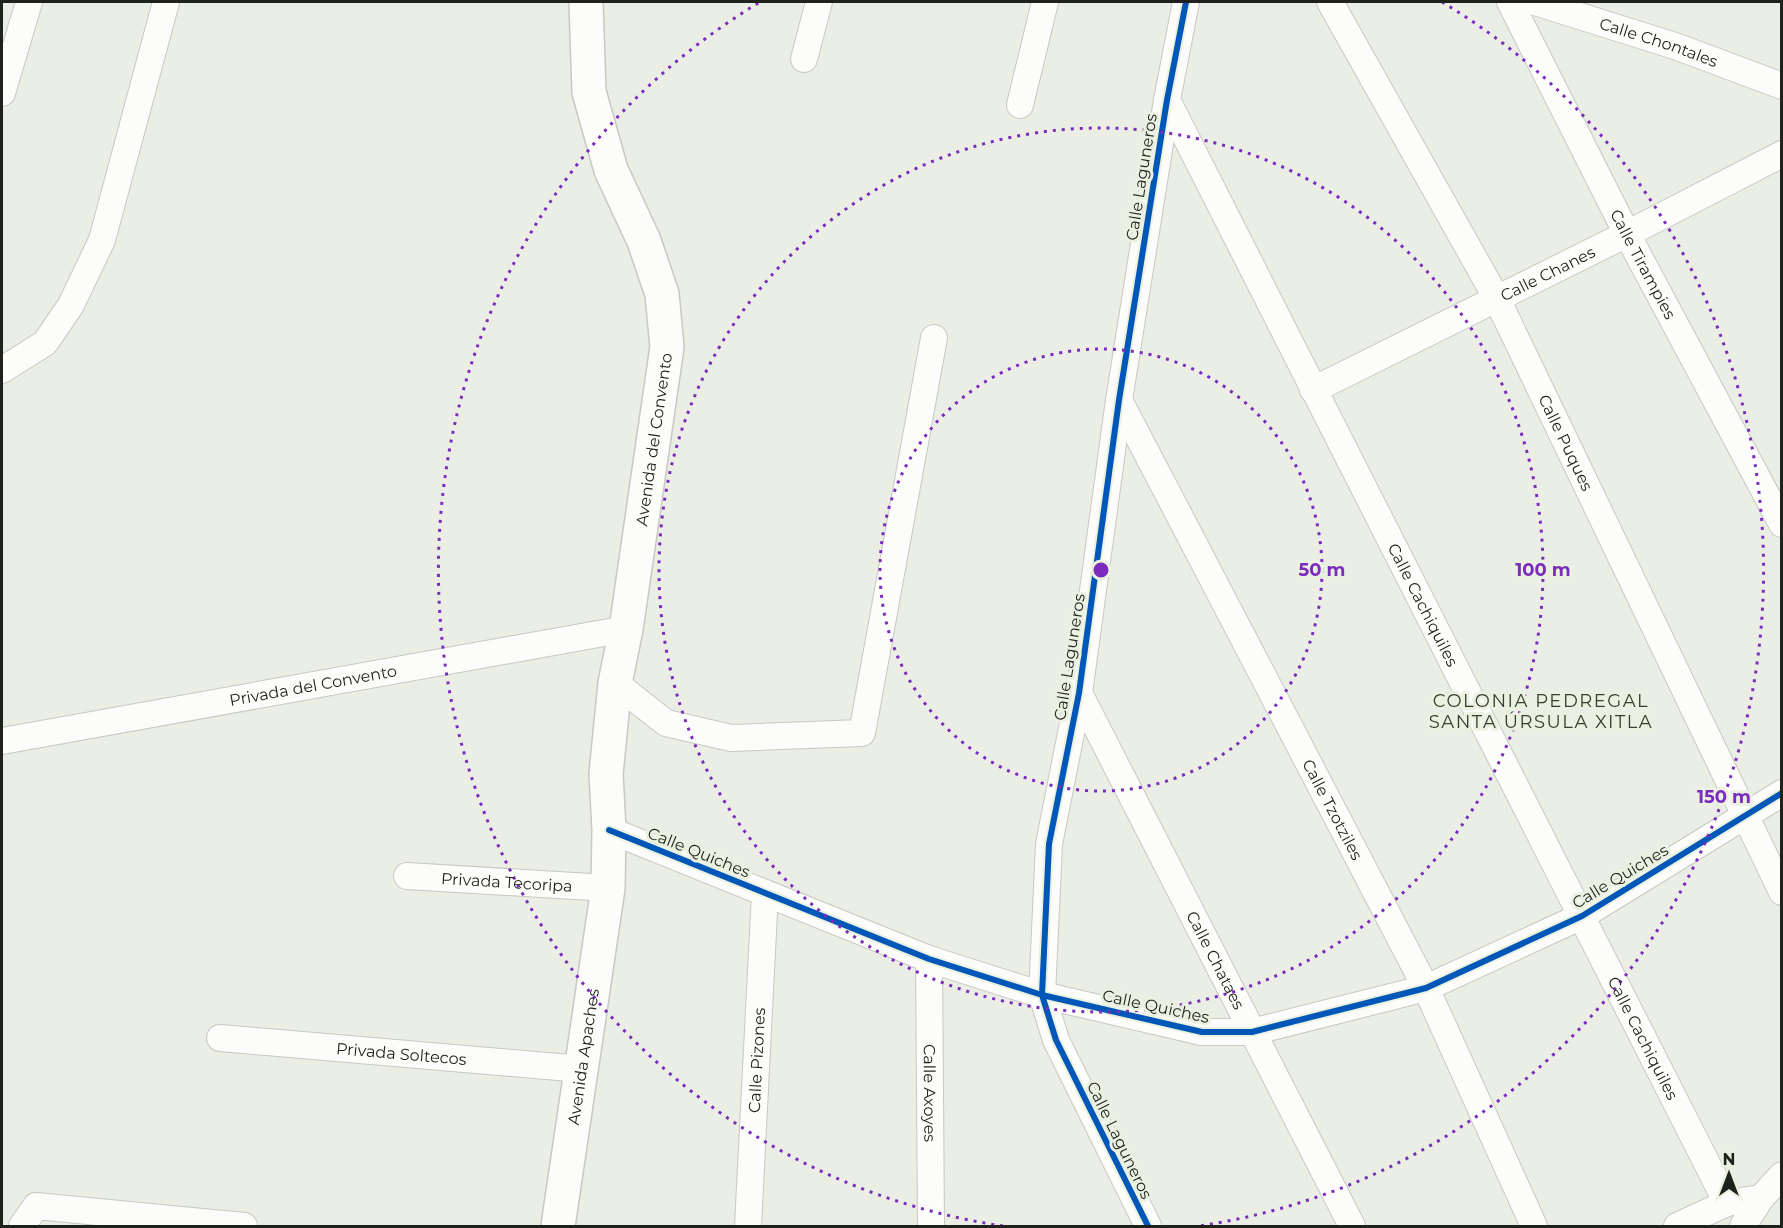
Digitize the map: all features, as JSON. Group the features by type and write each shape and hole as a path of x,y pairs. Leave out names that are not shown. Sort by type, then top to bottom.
{"street":[{"path":"2,93 29,2"},
{"path":"2,370 45,343 71,305 102,240 166,2"},
{"name":"Avenida del Convento","path":"586,2 589,92 611,170 644,241 662,294 666,347 626,629 615,683 606,774 609,830 608,888"},
{"path":"804,59 819,2"},
{"path":"1020,105 1045,2"},
{"name":"Calle Laguneros","path":"1148,1227 1056,1040 1042,995 1049,844 1079,693 1119,400 1167,100 1186,2"},
{"name":"Calle Puques","path":"1330,2 1497,299 1782,892"},
{"name":"Calle Tirampies","path":"1510,2 1627,234 1782,524"},
{"name":"Calle Chontales","path":"1535,2 1675,46 1782,86"},
{"name":"Calle Cachiquiles","path":"1167,100 1727,1203"},
{"name":"Calle Chanes","path":"1313,390 1782,154"},
{"path":"615,683 666,723 731,738 862,733 934,338"},
{"name":"Calle Tzotziles","path":"1119,400 1426,988 1534,1227"},
{"name":"Privada del Convento","path":"2,741 626,629"},
{"name":"Calle Chataes","path":"1079,693 1352,1227"},
{"name":"Calle Quiches","path":"609,830 929,959 1042,995 1203,1032 1252,1032 1426,988 1582,916 1782,793"},
{"name":"Privada Tecoripa","path":"407,876 608,888"},
{"name":"Avenida Apaches","path":"558,1227 608,888"},
{"name":"Calle Pizones","path":"748,1227 765,893"},
{"name":"Calle Axoyes","path":"929,959 932,1215"},
{"name":"Privada Soltecos","path":"220,1038 582,1069"},
{"path":"1743,1227 1761,1198 1782,1175"},
{"path":"1677,1227 1727,1203 1761,1198"},
{"path":"22,1227 36,1206 244,1227"},
{"path":"932,1215 944,1227"}],"cycle path":[{"path":"1148,1226 1056,1040 1042,995 1049,844 1079,693 1119,400 1167,100 1186,2"},
{"path":"609,830 929,959 1042,995 1202,1032 1252,1032 1426,988 1582,916 1782,793"}],"district":[{"name":"COLONIA PEDREGAL SANTA ÚRSULA XITLA","path":"1541,711"}]}
